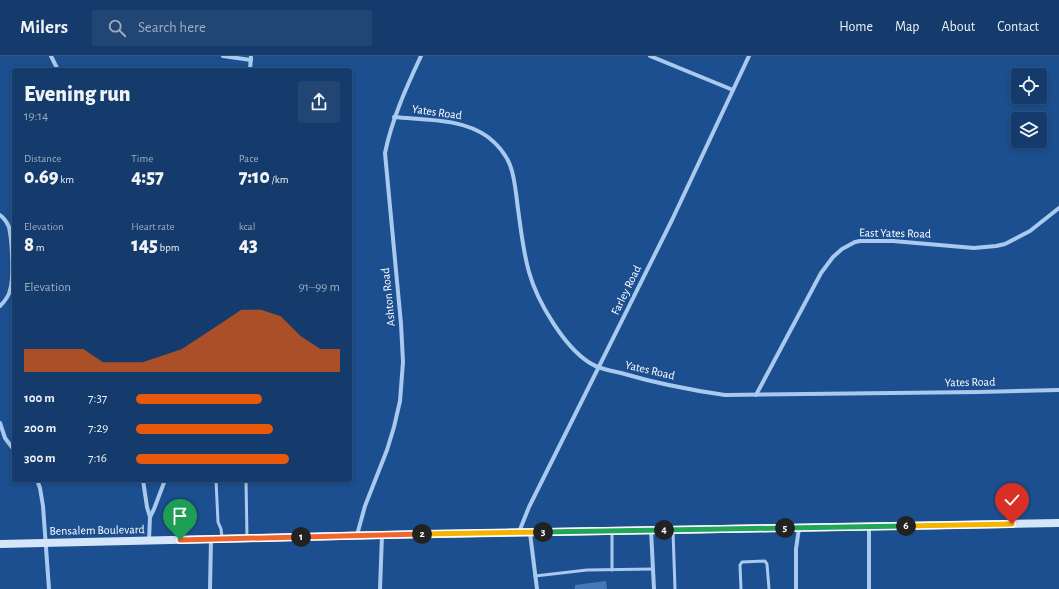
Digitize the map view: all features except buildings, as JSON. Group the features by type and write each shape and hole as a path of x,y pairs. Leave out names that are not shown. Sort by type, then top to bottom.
{"main road":[{"name":"Bensalem Boulevard","path":"0,544 357,535 1059,523"}],"street":[{"path":"50,56 57,68"},
{"path":"223,56 251,58 250,68"},
{"name":"Ashton Road","path":"357,535 365,506 387,450 400,400 403,362 401,324 385,153 388,135 394,117 421,56"},
{"path":"650,56 733,90"},
{"name":"Farley Road","path":"519,532 529,507 672,220 749,56"},
{"name":"Yates Road","path":"394,117 451,123 465,126 486,136 508,159 513,173 524,252 534,286 551,319 565,339 583,358 591,364 642,379 700,392 725,395 1059,390"},
{"name":"East Yates Road","path":"756,395 821,273 834,257 850,244 860,241 893,241 974,248 996,246 1005,244 1030,231 1059,208"},
{"path":"0,214 9,227 11,239 12,276 11,289 0,306"},
{"path":"0,423 5,438 12,447"},
{"path":"38,482 43,506 49,589"},
{"path":"143,482 150,517 149,540"},
{"path":"150,517 164,482"},
{"path":"869,526 869,589"},
{"path":"796,589 796,549 799,527"},
{"path":"651,530 654,589"},
{"path":"530,532 537,589"},
{"path":"380,589 382,535"},
{"path":"210,589 211,539"}],"lane":[{"path":"216,482 218,522 221,529 222,539"},
{"path":"246,482 247,538"},
{"path":"673,529 675,589"},
{"path":"612,530 612,570"},
{"path":"741,589 740,565 742,562 765,561 767,564 769,589"},
{"path":"535,576 587,570 653,570"}],"route":[{"path":"180,540 673,529 1012,524"}]}
